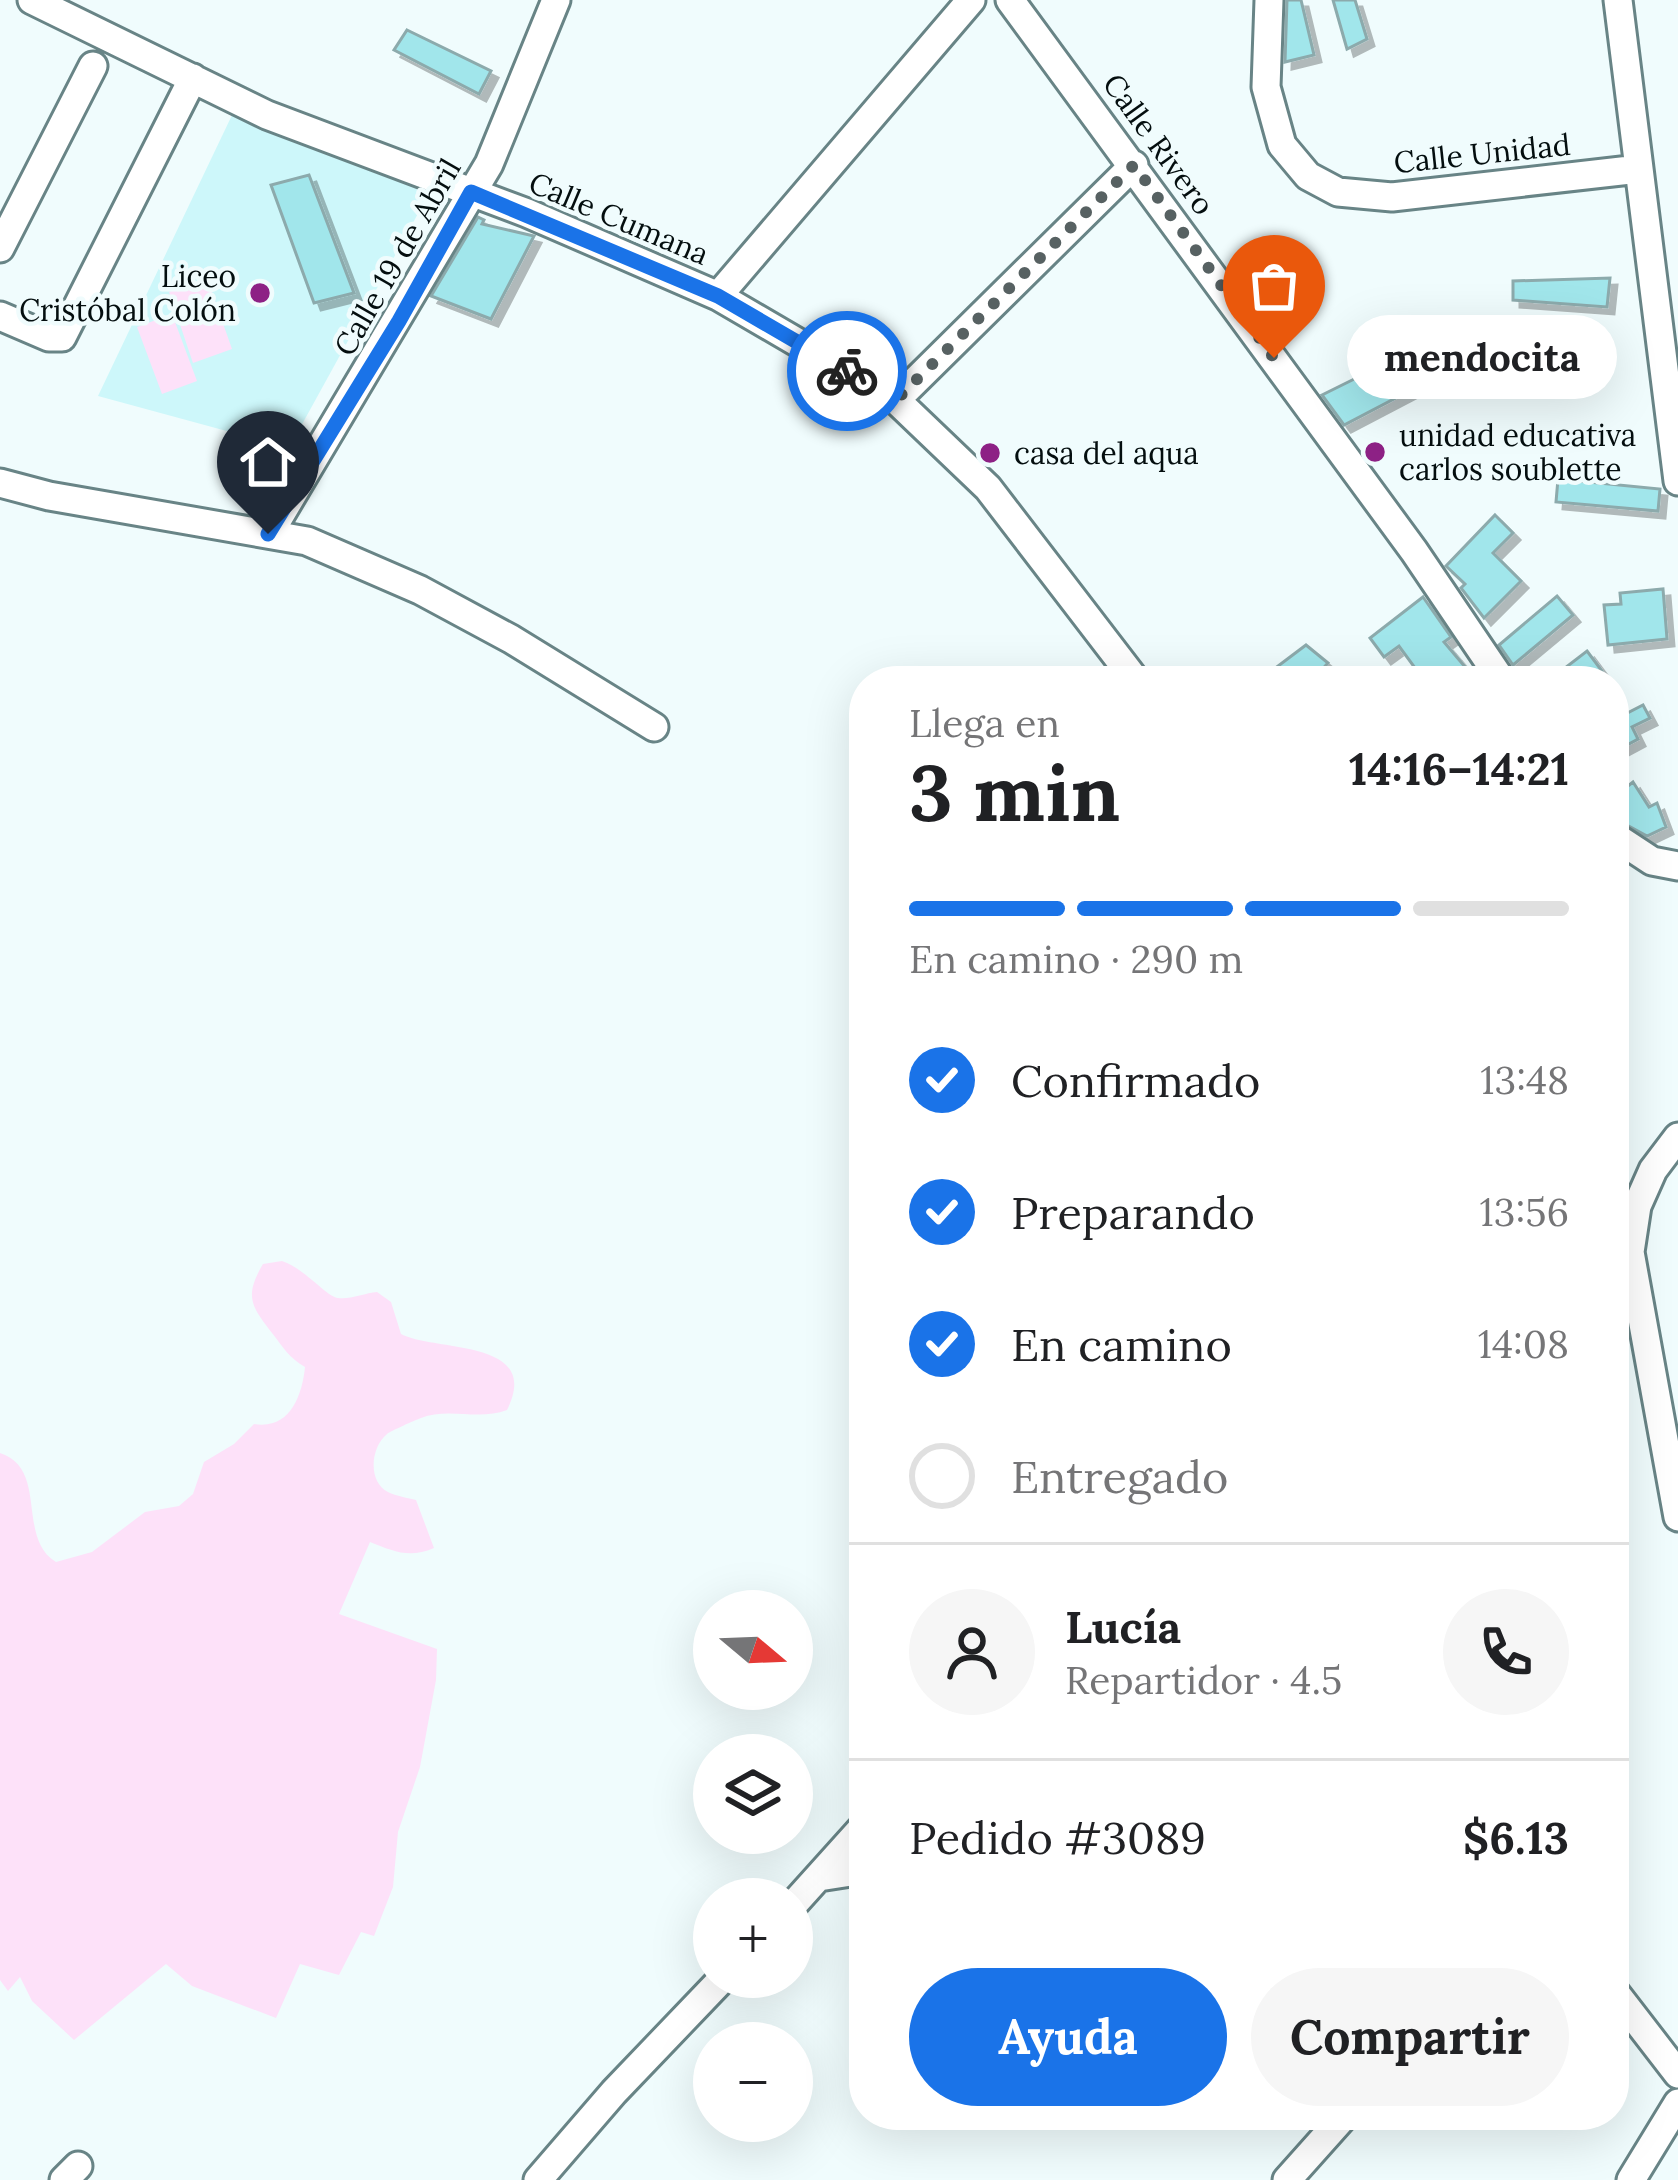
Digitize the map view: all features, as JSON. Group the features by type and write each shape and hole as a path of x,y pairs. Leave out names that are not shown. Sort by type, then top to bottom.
{"street":[{"name":"Calle Cumana","path":"32,0 267,115 471,192 718,296 896,400 988,488 1124,666"},
{"name":"Calle 19 de Abril","path":"268,534 489,164 556,0"},
{"path":"718,296 971,0"},
{"name":"Calle Rivero","path":"1010,0 1414,551 1492,666"},
{"name":"Calle Unidad","path":"1269,0 1266,87 1282,145 1308,176 1338,191 1392,197 1639,169"},
{"path":"1618,0 1678,481"},
{"path":"0,248 93,66"},
{"path":"0,316 49,337 62,337 193,78"},
{"path":"896,400 1134,165"},
{"path":"0,483 49,496 307,541 421,590 511,639 654,728"},
{"path":"1629,846 1652,862 1678,866"},
{"path":"1678,1137 1653,1170 1637,1206 1630,1252 1678,1517"},
{"path":"813,1883 849,1843"},
{"path":"819,1877 849,1872"},
{"path":"538,2180 704,1998"},
{"path":"1629,2010 1678,2074"},
{"path":"1631,2180 1678,2103"},
{"path":"1287,2180 1332,2130"}],"shaded area":[{"name":"Liceo Cristóbal Colón","path":"233,113 431,190 289,448 98,396"},
{"path":"207,278 232,349 193,363 169,292"},
{"path":"172,314 197,381 162,394 137,327"},
{"path":"282,1261 338,1298 377,1292 391,1302 401,1334 498,1359 510,1370 514,1387 507,1410 421,1418 387,1434 375,1456 377,1481 388,1492 416,1500 434,1548 409,1553 370,1542 339,1614 437,1649 420,1767 398,1832 393,1887 374,1936 361,1932 339,1975 300,1964 276,2018 192,1986 166,1964 74,2040 32,2001 20,1977 8,1991 0,1980 0,1453 24,1473 37,1537 56,1562 92,1552 145,1512 179,1506 193,1494 204,1462 234,1444 254,1424 266,1425 285,1417 297,1400 305,1367 283,1348 252,1300 253,1284 263,1264"}],"building":[{"path":"1287,0 1301,0 1314,55 1285,62"},
{"path":"1333,0 1355,0 1367,39 1347,49"},
{"path":"407,30 491,71 479,94 394,50"},
{"path":"309,175 354,293 314,303 271,185"},
{"path":"478,217 484,220 482,224 534,236 491,319 431,296"},
{"path":"1610,278 1607,307 1513,300 1513,281"},
{"path":"1439,337 1451,369 1344,425 1322,395"},
{"path":"1558,479 1660,489 1658,511 1556,502"},
{"path":"1495,515 1513,533 1493,553 1521,581 1484,618 1461,588 1465,584 1446,566"},
{"path":"1663,589 1667,639 1608,645 1604,605 1621,604 1620,593"},
{"path":"1557,596 1573,615 1513,665 1499,645"},
{"path":"1423,597 1451,637 1444,642 1464,666 1414,666 1399,646 1384,657 1370,638"},
{"path":"1306,645 1328,663 1325,666 1278,666"},
{"path":"1587,651 1598,666 1568,666"},
{"path":"1643,705 1650,718 1632,727 1638,739 1629,744 1629,712"},
{"path":"1633,782 1649,807 1657,803 1666,827 1647,836 1629,826 1629,785"}],"way so far":[{"path":"847,371 896,400 1134,165 1274,358"}],"place":[{"name":"Liceo Cristóbal Colón","path":"260,293"},
{"name":"mendocita","path":"1274,358"},
{"name":"unidad educativa carlos soublette","path":"1375,452"},
{"name":"casa del aqua","path":"990,453"}],"route":[{"path":"268,534 399,321 471,192 718,296 847,371"}]}
